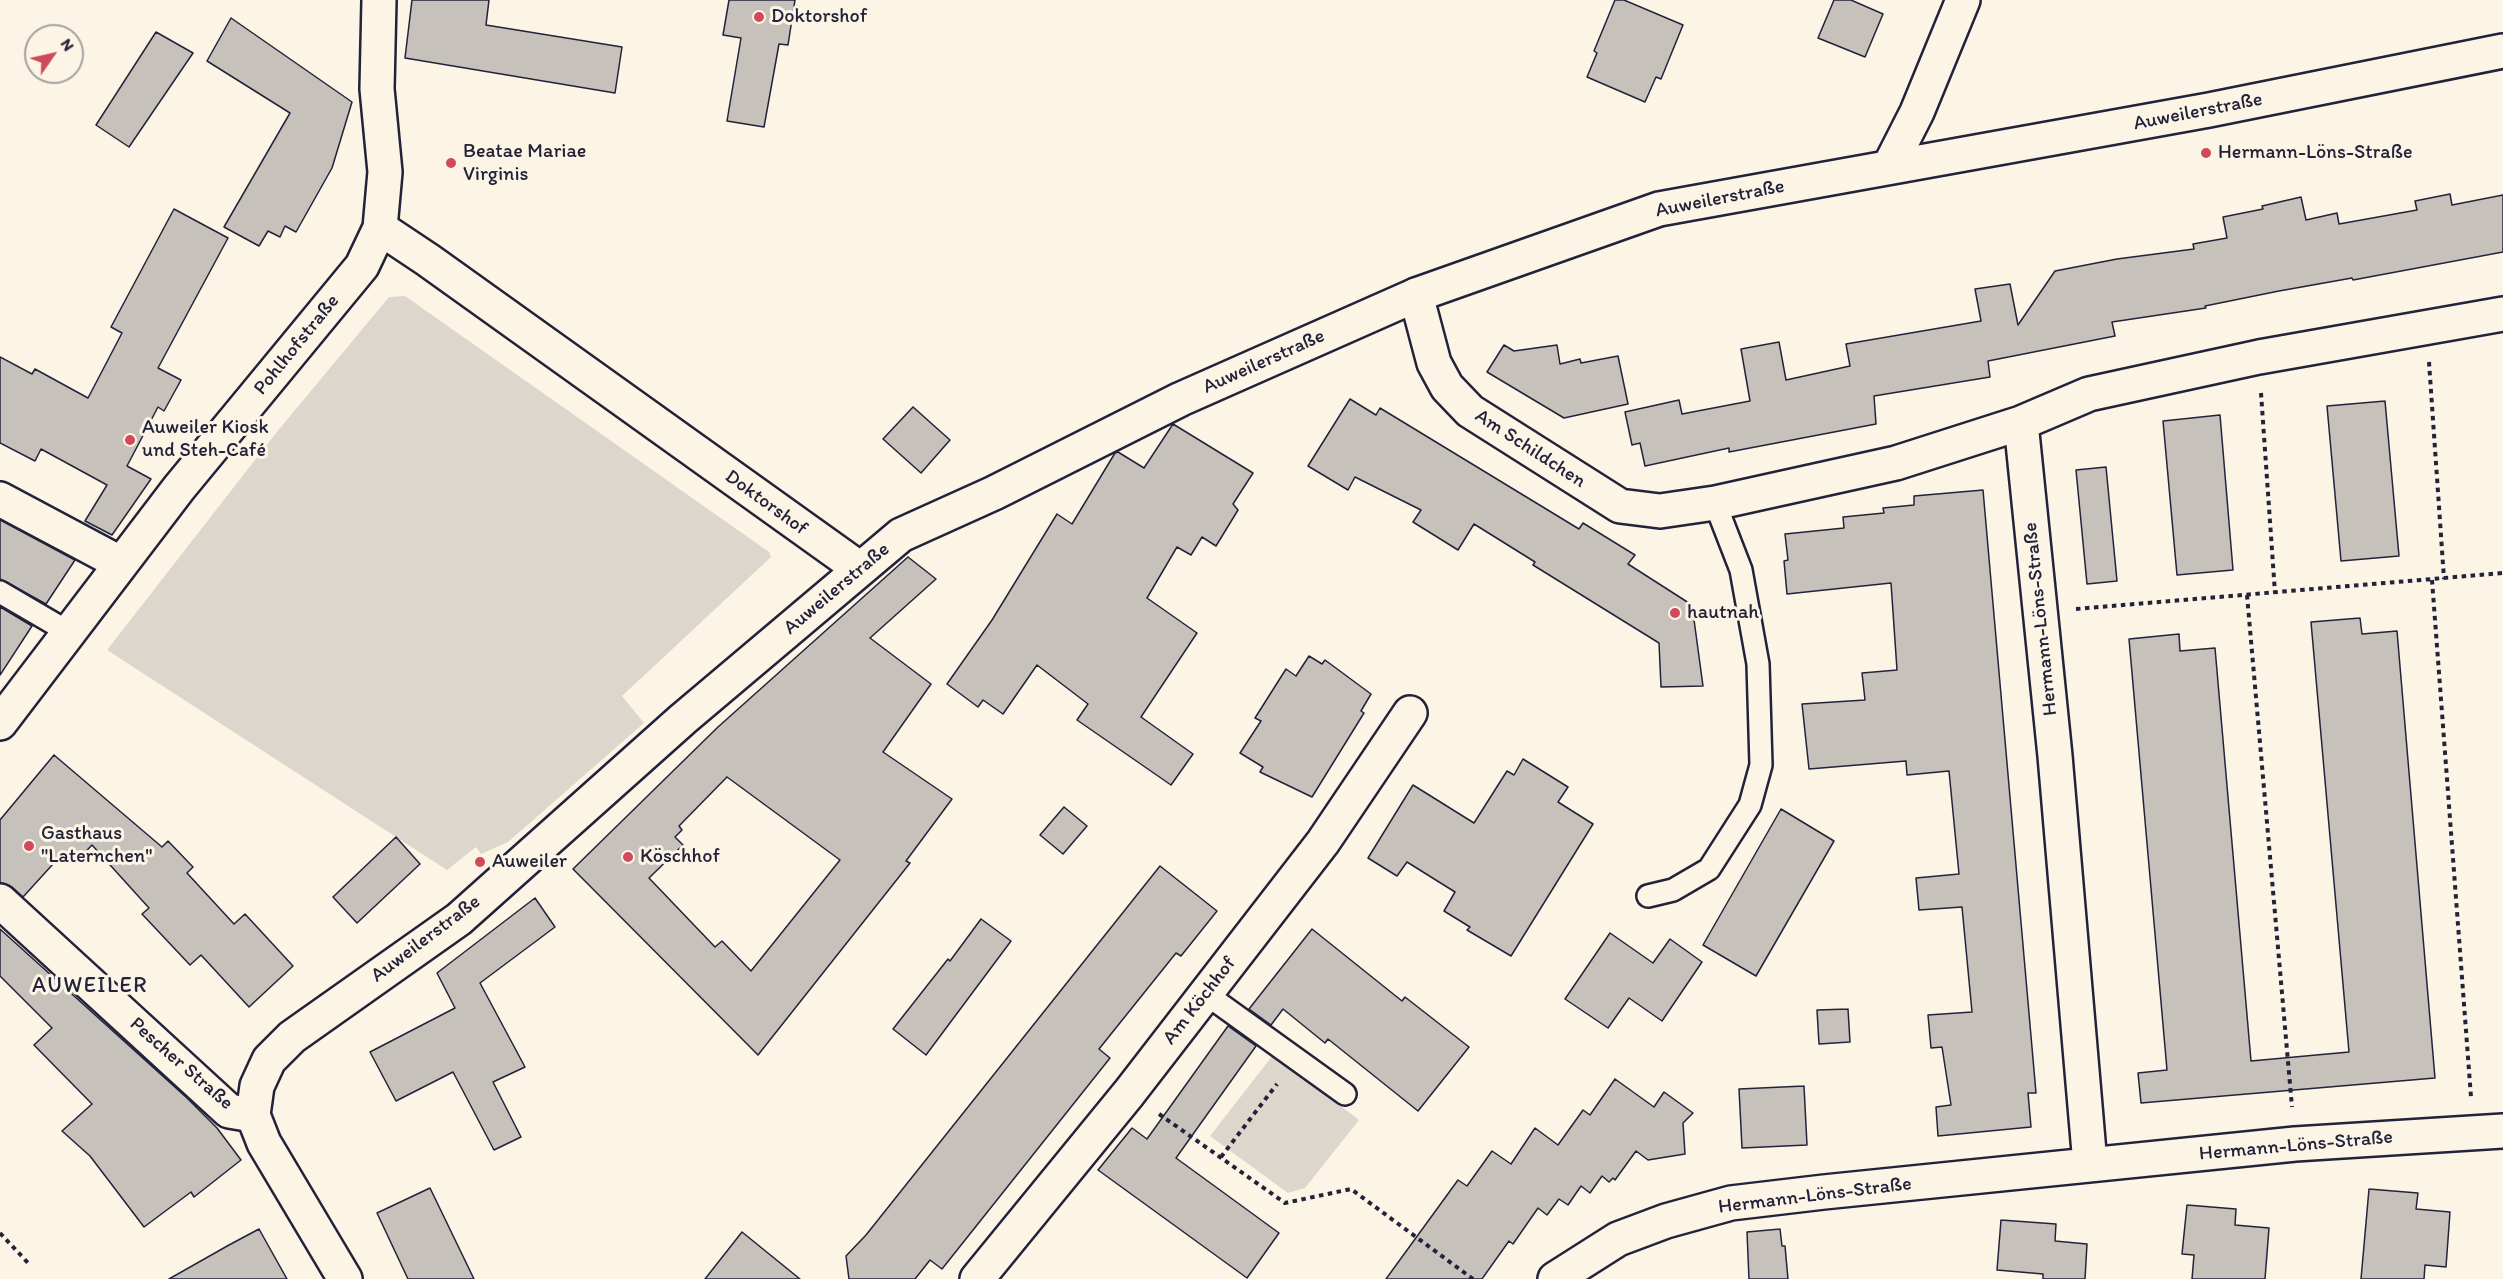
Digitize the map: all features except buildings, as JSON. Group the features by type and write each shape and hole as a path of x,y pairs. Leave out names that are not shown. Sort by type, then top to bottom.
{"street":[{"name":"Pohlhofstraße","path":"0,721 70,633 120,563 362,266 380,228 386,172 377,89 379,0"},
{"path":"1888,167 1917,112 1963,0"},
{"name":"Auweilerstraße","path":"253,1115 257,1086 269,1060 292,1037 459,919 683,719 901,535 994,493 1181,399 1416,295 1659,208 2209,110 2503,51"},
{"name":"Doktorshof","path":"380,228 860,568"},
{"name":"Am Schildchen","path":"1416,295 1434,363 1447,387 1470,411 1620,506 1660,511 1715,503 1896,463 2022,423"},
{"path":"2022,423 2089,394 2259,357 2503,314"},
{"name":"Hermann-Löns-Straße","path":"2022,423 2090,1164"},
{"path":"0,499 120,563"},
{"name":"Am Köchhof","path":"977,1279 1129,1093 1323,842 1410,713"},
{"name":"Pescher Straße","path":"0,901 229,1111 253,1115 264,1143 345,1279"},
{"name":"Hermann-Löns-Straße","path":"1562,1277 1618,1239 1666,1221 1731,1203 2295,1144 2488,1132"}],"lane":[{"path":"1648,896 1673,890 1709,869 1750,805 1761,765 1756,654 1741,570 1715,503"},
{"path":"0,592 70,633"},
{"path":"1206,994 1345,1094"}],"path":[{"path":"2427,326 2444,579"},
{"path":"2259,357 2275,593"},
{"path":"2041,612 2503,573"},
{"path":"2432,580 2488,1132"},
{"path":"2247,596 2295,1144"},
{"path":"1221,1157 1297,1059"},
{"path":"1129,1093 1285,1203 1351,1189 1473,1279"},
{"path":"0,1233 30,1265"}],"shaded area":[{"path":"405,296 769,552 771,557 622,696 644,723 508,842 481,854 476,847 447,870 107,650 276,433 389,297"},
{"path":"1273,1055 1359,1120 1305,1188 1288,1193 1210,1136"}],"place":[{"name":"Doktorshof","path":"759,17"},
{"name":"Hermann-Löns-Straße","path":"2206,153"},
{"name":"Beatae Mariae Virginis","path":"451,163"},
{"name":"Auweiler Kiosk und Steh-Café","path":"130,440"},
{"name":"hautnah","path":"1675,613"},
{"name":"Gasthaus \"Laternchen\"","path":"29,846"},
{"name":"Köschhof","path":"628,857"},
{"name":"Auweiler","path":"480,862"}],"district":[{"name":"AUWEILER","path":"90,986"}]}
